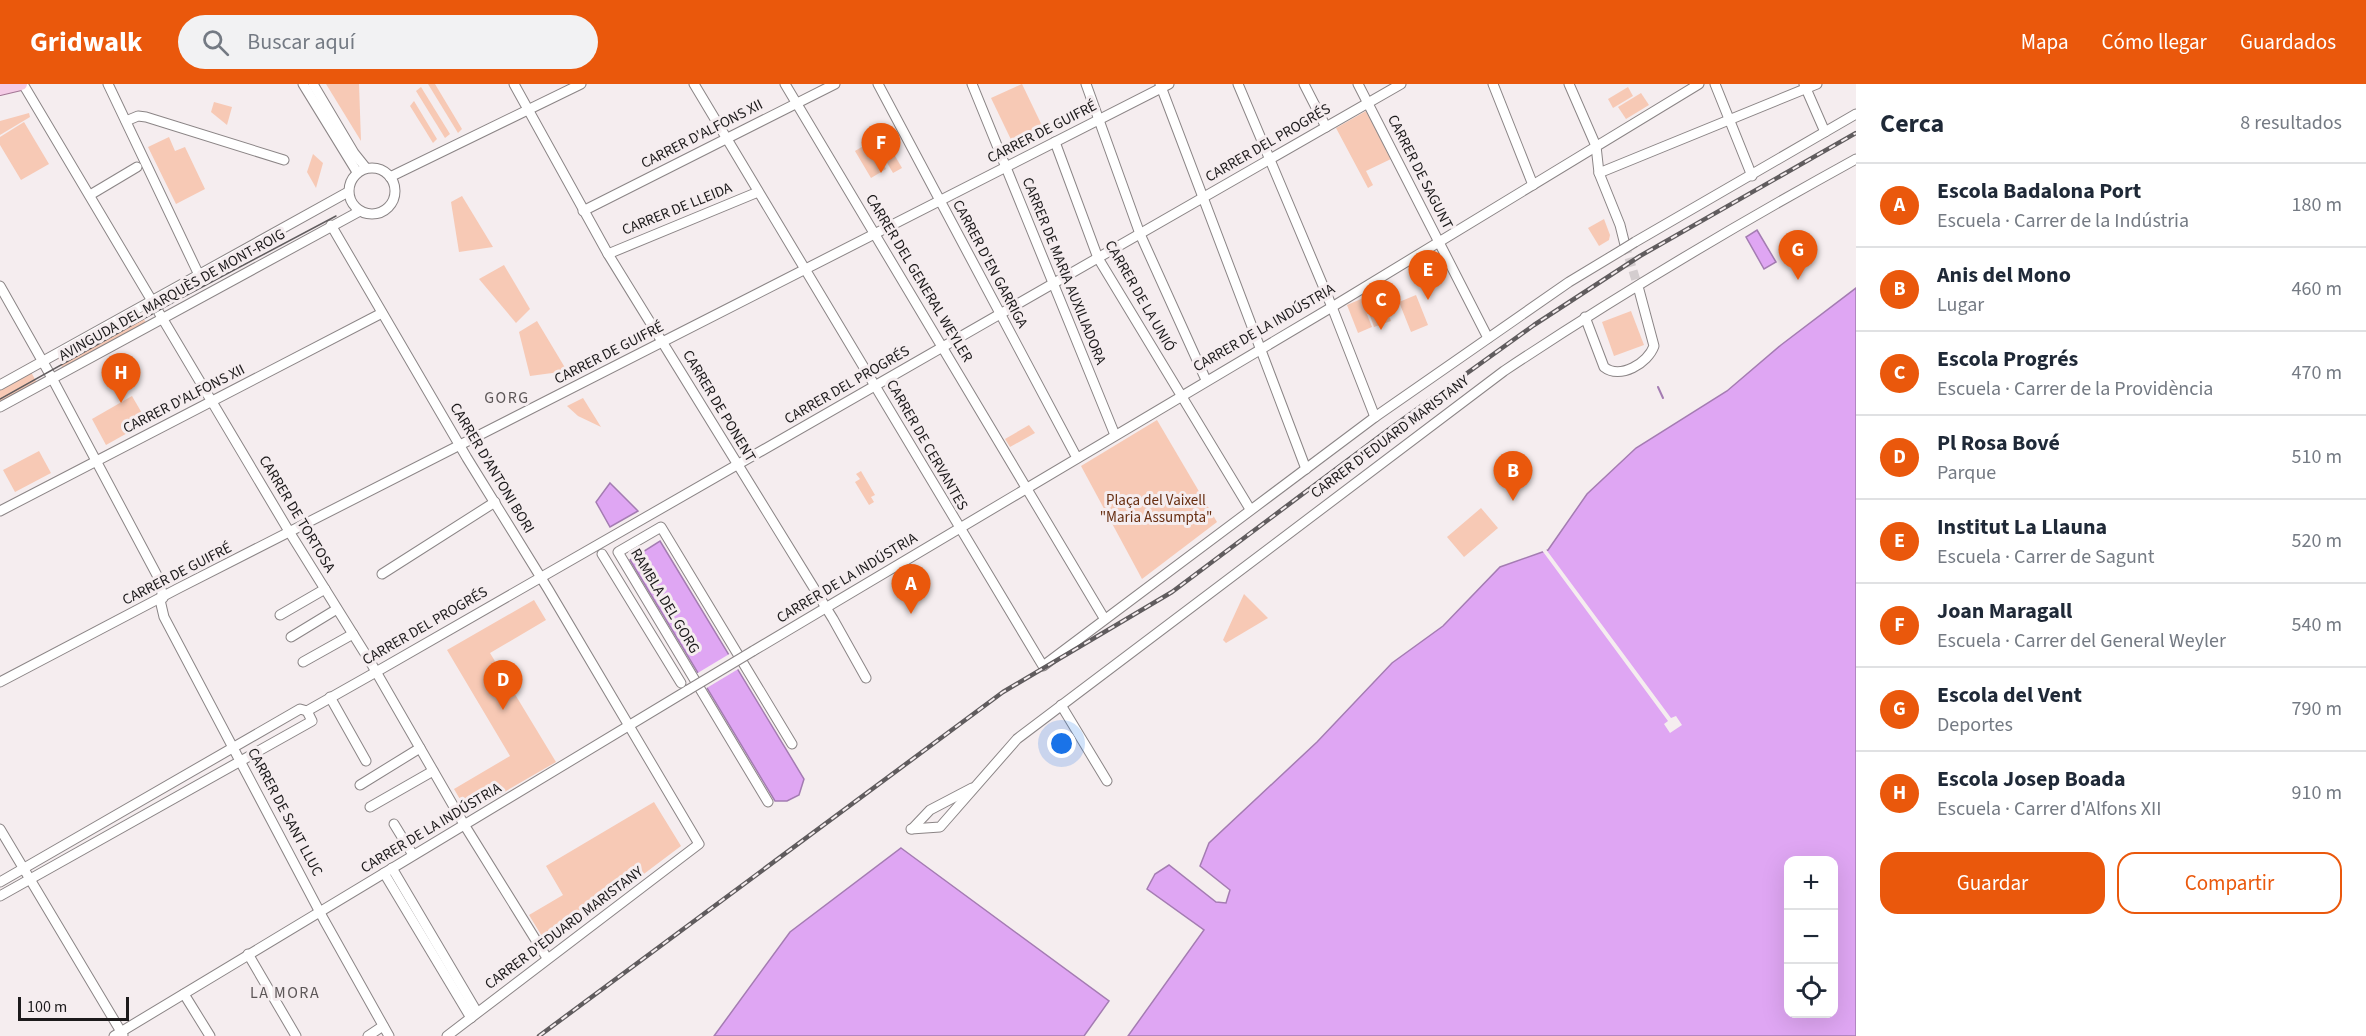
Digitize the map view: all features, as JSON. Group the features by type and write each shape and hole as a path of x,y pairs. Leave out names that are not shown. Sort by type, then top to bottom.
{"main road":[{"path":"0,89 22,84"}],"street":[{"name":"CARRER DE TORTOSA","path":"22,84 75,164 90,195 162,318 376,672 465,826 547,958"},
{"path":"108,84 199,275"},
{"path":"303,84 362,170"},
{"path":"313,84 362,170"},
{"name":"CARRER DE PONENT","path":"514,84 608,254 826,608 866,678"},
{"path":"390,177 581,84"},
{"name":"CARRER DE CERVANTES","path":"694,84 1043,666"},
{"name":"CARRER DEL GENERAL WEYLER","path":"785,84 1104,618"},
{"name":"CARRER D'ALFONS XII","path":"584,211 835,84"},
{"name":"CARRER D'EN GARRIGA","path":"878,84 1077,458"},
{"name":"CARRER DE MARIA AUXILIADORA","path":"972,84 1115,435"},
{"path":"1086,84 1140,234 1206,380"},
{"path":"1238,84 1268,160 1332,307 1375,417"},
{"path":"1304,84 1326,127"},
{"name":"CARRER DE SAGUNT","path":"1358,84 1488,338"},
{"name":"CARRER DEL PROGRÉS","path":"0,882 300,709 307,711 376,672 1401,84"},
{"path":"1493,84 1533,185"},
{"path":"1569,84 1596,146 1599,173 1628,246"},
{"name":"CARRER DE LA INDÚSTRIA","path":"120,1035 248,954 412,855 465,826 685,686 753,651 826,608 1180,395 1332,307 1699,84"},
{"path":"1715,84 1752,176"},
{"path":"1599,173 1805,86 1817,84"},
{"path":"1164,85 1306,469"},
{"name":"CARRER DE GUIFRÉ","path":"0,682 1164,85"},
{"path":"1805,86 1825,132"},
{"name":"CARRER D'EDUARD MARISTANY","path":"1043,666 1104,618 1375,417 1569,282 1856,114"},
{"path":"126,121 138,116 146,117 284,160"},
{"name":"CARRER DE LA UNIÓ","path":"1055,142 1098,258 1250,509"},
{"name":"CARRER D'EDUARD MARISTANY","path":"944,822 1017,739 1504,371 1585,317 1762,211 1856,159"},
{"path":"90,195 137,167"},
{"path":"379,168 390,177 395,190 389,206 375,214 360,211 351,202 348,192 350,182 362,170 379,168"},
{"name":"AVINGUDA DEL MARQUÈS DE MONT-ROIG","path":"0,385 348,192"},
{"name":"CARRER DE LLEIDA","path":"608,254 758,192"},
{"name":"AVINGUDA DEL MARQUÈS DE MONT-ROIG","path":"0,407 360,211"},
{"name":"CARRER D'ANTONI BORI","path":"331,225 699,844"},
{"name":"CARRER DE SANT LLUC","path":"0,286 43,361 159,579 164,617 320,912 389,1036"},
{"path":"1585,317 1604,367 1611,372 1626,371 1649,355 1654,346 1639,290"},
{"name":"CARRER D'ALFONS XII","path":"0,511 382,314"},
{"path":"382,574 495,502"},
{"name":"RAMBLA DEL GORG","path":"768,802 618,552 661,527 792,744"},
{"path":"602,554 685,686"},
{"path":"280,615 325,589"},
{"path":"291,637 337,609"},
{"path":"303,662 353,634"},
{"path":"330,697 366,761"},
{"path":"1061,705 1107,781"},
{"name":"CARRER DEL PROGRÉS","path":"0,896 312,721 307,711"},
{"path":"360,785 420,748"},
{"path":"370,807 433,771"},
{"name":"CARRER D'EDUARD MARISTANY","path":"934,808 976,786"},
{"path":"934,808 943,812 945,817 940,827 912,829 925,818 934,808"},
{"path":"925,818 928,825 935,828"},
{"path":"394,824 412,855"},
{"path":"0,829 120,1035"},
{"name":"CARRER D'EDUARD MARISTANY","path":"447,1036 699,844"},
{"path":"388,870 474,1015"},
{"path":"248,954 296,1036"},
{"path":"184,994 210,1036"},
{"path":"368,1036 383,1026"}],"green space":[{"path":"326,84 359,84 361,141"},
{"path":"428,84 435,84 462,129 458,133"},
{"path":"1022,84 1047,136 1016,150 991,98"},
{"path":"421,87 450,134 445,138 416,91"},
{"path":"1628,87 1633,96 1613,108 1608,99"},
{"path":"1641,93 1649,105 1626,119 1618,107"},
{"path":"414,101 437,139 433,143 410,106"},
{"path":"214,102 232,107 227,125 211,112"},
{"path":"1366,111 1391,159 1366,171 1373,185 1368,188 1336,128"},
{"path":"29,113 30,117 0,135 0,121"},
{"path":"24,122 49,164 21,180 0,145 0,137"},
{"path":"169,137 175,151 185,147 205,189 176,204 148,147"},
{"path":"870,142 886,169 871,178 855,151"},
{"path":"887,142 902,168 893,173 878,147"},
{"path":"313,154 323,163 316,188 307,172"},
{"path":"462,196 493,247 459,252 451,202"},
{"path":"1604,219 1610,235 1609,240 1599,246 1588,228"},
{"path":"504,265 530,309 516,323 479,279"},
{"path":"1379,290 1391,321 1374,327 1363,296"},
{"path":"1416,295 1428,325 1411,332 1399,302"},
{"path":"1361,299 1372,327 1358,333 1347,305"},
{"path":"1631,311 1644,345 1614,356 1602,322"},
{"path":"140,312 146,323 63,369 58,358"},
{"path":"537,321 567,371 530,376 519,332"},
{"path":"31,372 37,383 0,403 0,389"},
{"path":"132,396 147,422 106,445 92,419"},
{"path":"583,398 601,427 578,416 567,406"},
{"name":"Plaça del Vaixell \"Maria Assumpta\"","path":"1157,420 1217,522 1142,579 1081,466"},
{"path":"1029,425 1035,433 1010,447 1005,439"},
{"path":"39,451 51,473 15,492 3,470"},
{"path":"861,471 875,495 871,497 874,502 869,505 855,482 860,479 856,474"},
{"path":"1481,508 1498,528 1464,557 1447,537"},
{"path":"1244,594 1268,618 1226,643 1223,640"},
{"path":"534,600 546,620 490,653 556,762 468,813 454,789 510,756 447,650"},
{"path":"654,802 681,846 548,946 529,915 563,895 546,866"}],"shaded area":[{"path":"1757,230 1776,262 1764,269 1746,237"},
{"path":"1856,288 1856,1036 1128,1036 1204,930 1147,889 1155,874 1169,865 1216,902 1226,903 1230,890 1200,866 1209,843 1317,742 1392,663 1443,626 1500,567 1548,550 1587,494 1636,448 1727,391 1781,345"},
{"path":"610,483 638,511 610,527 596,502"},
{"path":"660,541 804,779 799,795 787,801 775,801 630,560"},
{"path":"901,848 1109,1001 1084,1036 714,1036 790,932"}],"pier":[{"path":"1545,548 1671,718 1676,716 1682,725 1670,733 1664,724 1668,721 1541,549"},
{"path":"731,653 740,668 705,689 696,674"}],"waterway":[{"path":"1658,387 1663,398"}],"tunnel":[{"path":"1625,245 1639,290"}],"tram line":[{"path":"0,399 170,304 336,216"}],"railway":[{"path":"539,1036 1003,692 1172,592 1388,430 1534,325 1640,256 1856,133"}],"place":[{"name":"Joan Maragall","path":"881,173"},
{"name":"Escola del Vent","path":"1798,280"},
{"name":"Institut La Llauna","path":"1428,300"},
{"name":"Escola Progrés","path":"1381,330"},
{"name":"Escola Josep Boada","path":"121,403"},
{"name":"Anis del Mono","path":"1513,501"},
{"name":"Escola Badalona Port","path":"911,614"},
{"name":"Pl Rosa Bové","path":"503,710"}],"district":[{"name":"GORG","path":"507,398"},
{"name":"LA MORA","path":"285,993"}]}
